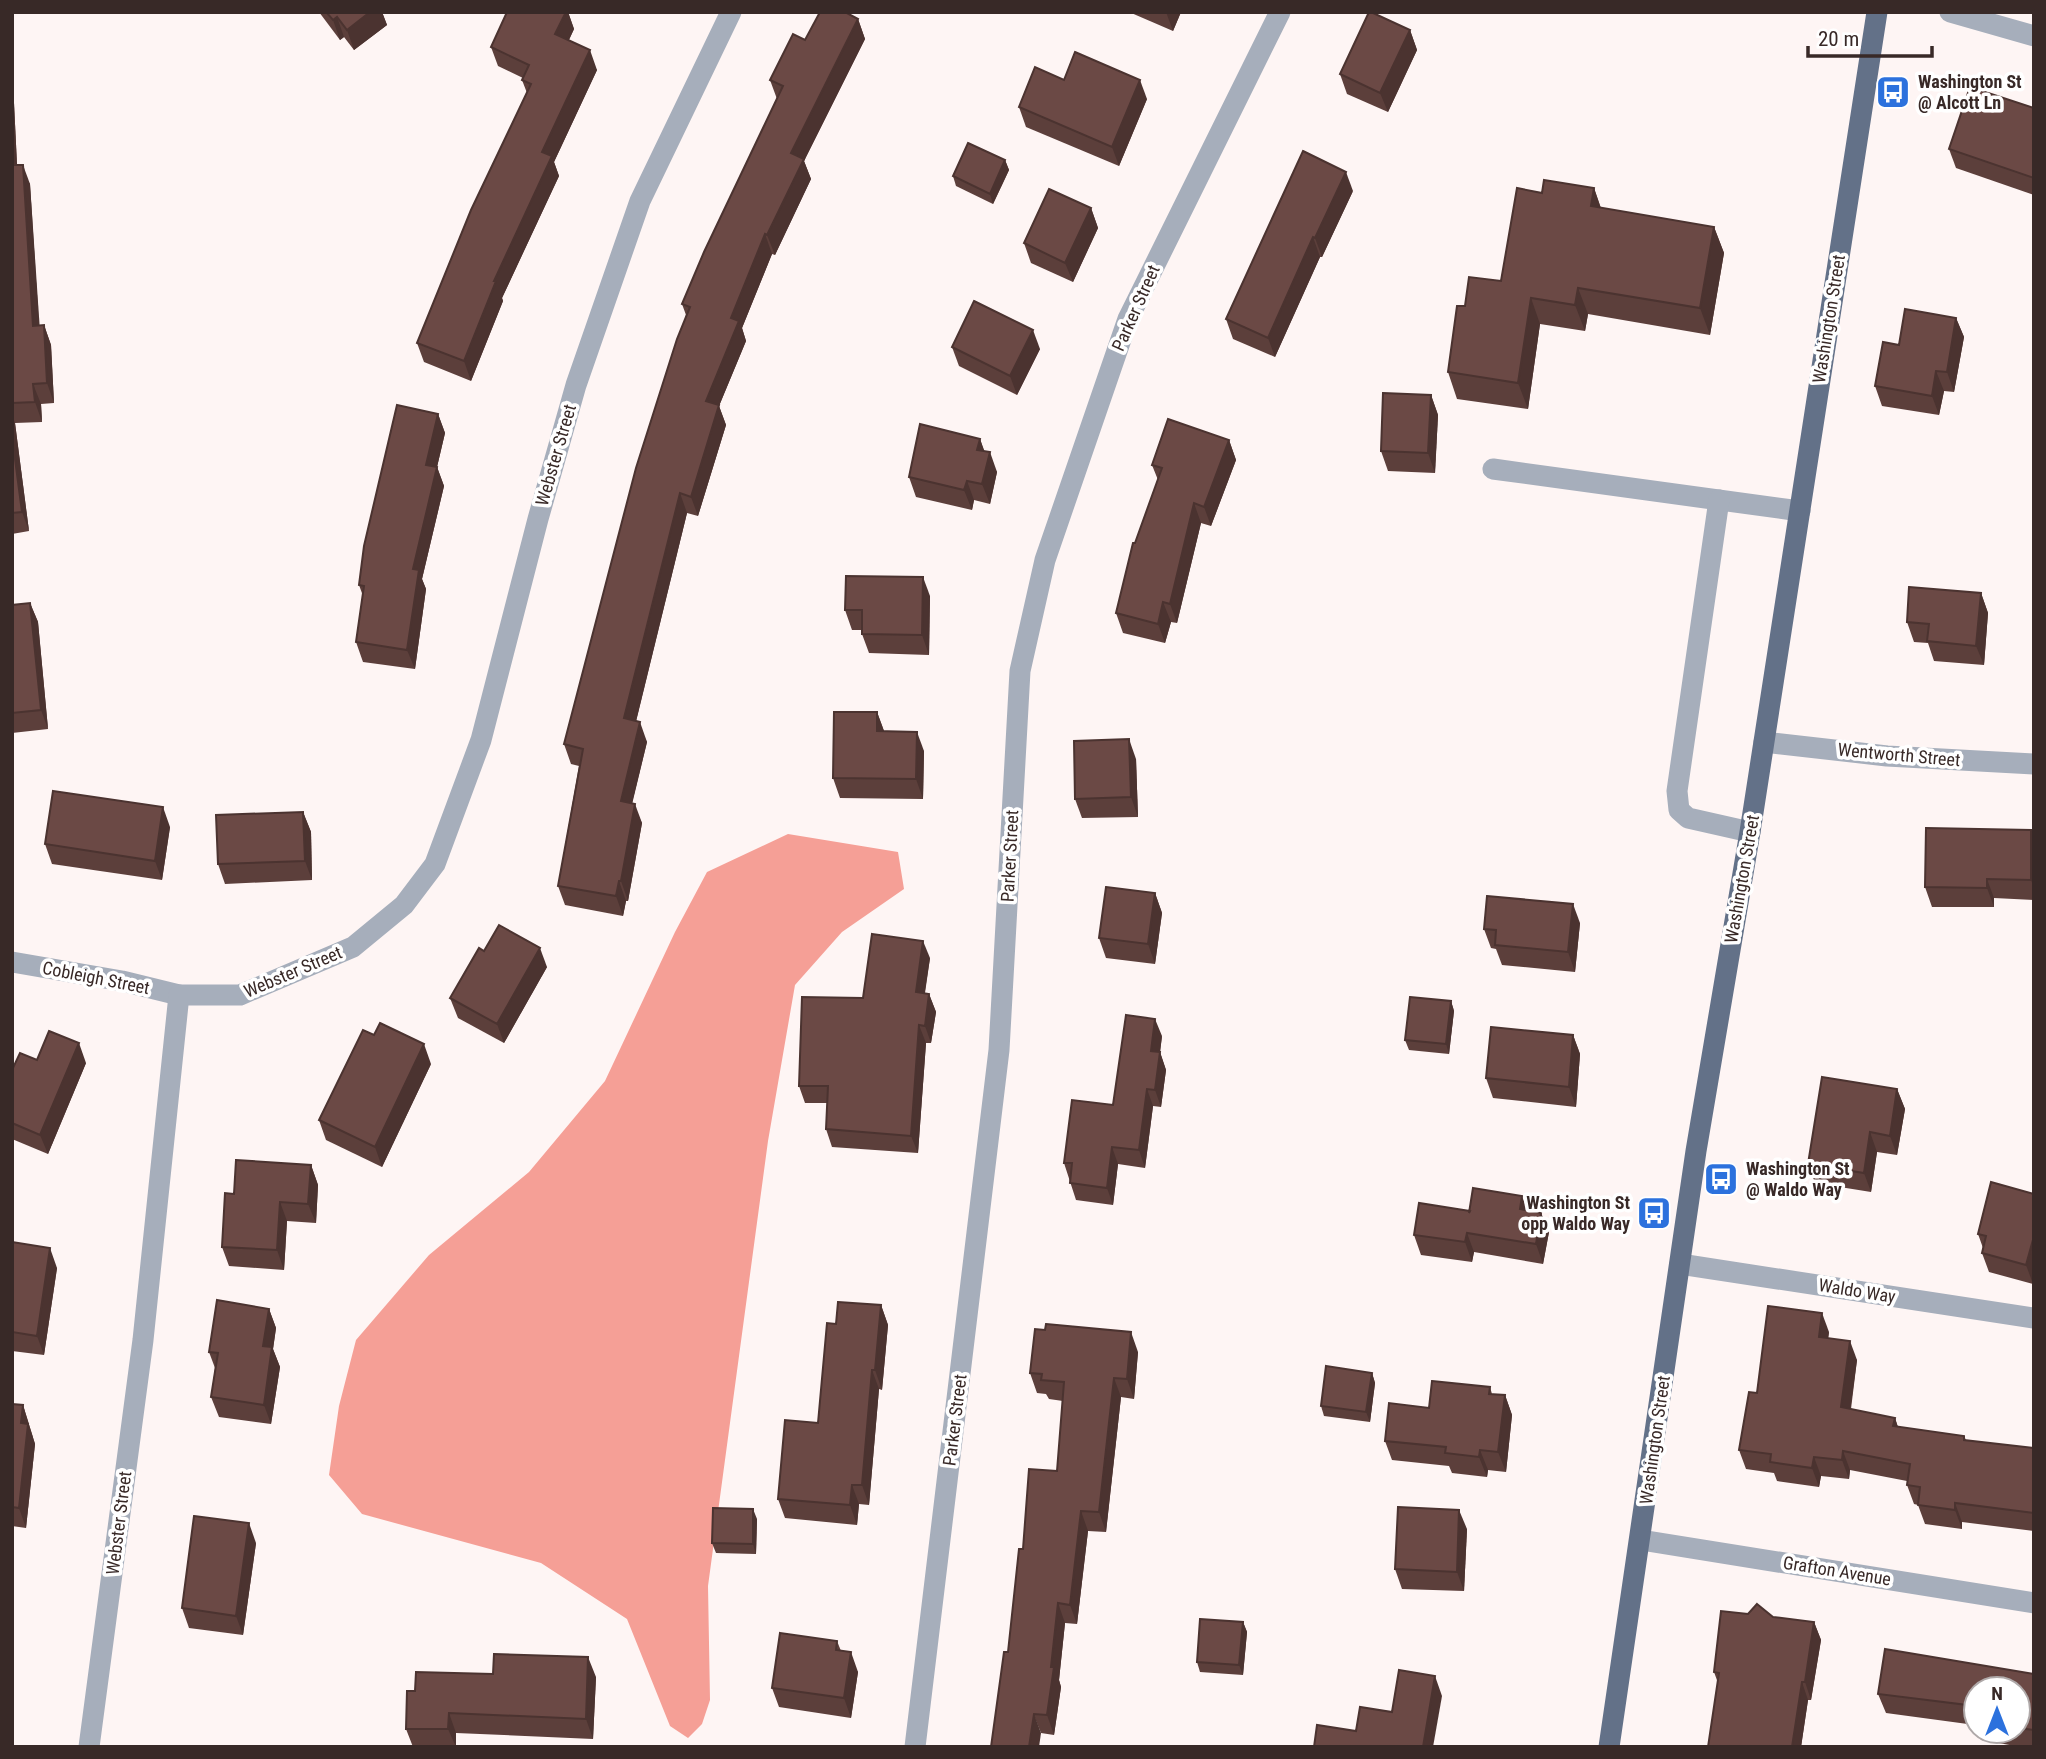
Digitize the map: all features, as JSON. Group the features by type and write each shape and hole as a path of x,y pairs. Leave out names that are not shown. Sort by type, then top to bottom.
{"main road":[{"name":"Washington Street","path":"1609,1747 1696,1151 1750,832 1877,12"}],"street":[{"name":"Webster Street","path":"89,1747 143,1340 179,995 240,995 353,947 404,905 435,864 481,740 576,385 640,201 731,12"},
{"name":"Parker Street","path":"915,1747 999,1050 1020,671 1045,560 1128,319 1280,12"},
{"path":"1950,12 2034,36"},
{"path":"1493,468 1800,511"},
{"path":"1719,500 1677,791 1679,810 1688,818 1750,832"},
{"name":"Wentworth Street","path":"1764,743 1887,756 2034,764"},
{"name":"Cobleigh Street","path":"12,962 122,981 179,995"},
{"name":"Waldo Way","path":"1680,1264 2034,1318"},
{"name":"Grafton Avenue","path":"1641,1539 2034,1603"}],"shaded area":[{"path":"788,834 898,852 904,889 842,932 795,985 768,1141 708,1586 710,1700 702,1724 688,1738 670,1726 627,1619 541,1563 362,1514 329,1475 339,1406 356,1340 429,1255 529,1172 605,1081 675,932 707,872"}],"building":[{"path":"326,12 370,12 347,30 337,17 333,20"},
{"path":"507,12 566,12 555,34 590,50 542,152 552,156 494,281 464,361 417,343 471,210 531,84 522,80 529,65 491,47"},
{"path":"820,12 845,12 858,19 791,153 804,159 767,235 765,234 731,318 739,321 706,401 719,405 691,497 680,493 624,718 640,722 621,801 635,804 621,881 616,896 558,886 583,749 564,744 636,468 677,339 690,307 682,304 783,86 770,80 793,34 805,40"},
{"path":"1369,12 1410,30 1380,93 1340,74"},
{"path":"1075,52 1140,80 1112,147 1019,107 1035,67 1064,80"},
{"path":"1970,87 2034,108 2034,178 1949,149"},
{"path":"968,143 1005,160 990,194 953,176"},
{"path":"1303,151 1346,172 1315,238 1313,237 1268,338 1226,319"},
{"path":"12,165 23,165 33,326 44,325 47,383 33,384 35,402 12,403"},
{"path":"1544,180 1594,188 1591,206 1714,227 1700,308 1578,288 1575,305 1531,298 1518,383 1448,372 1457,306 1465,306 1469,277 1501,281 1517,188 1542,193"},
{"path":"1049,189 1091,208 1065,263 1024,243"},
{"path":"974,301 1033,330 1010,376 952,347"},
{"path":"1905,309 1956,318 1947,372 1936,371 1932,396 1875,386 1883,342 1899,345"},
{"path":"1383,393 1431,395 1428,453 1381,451"},
{"path":"397,405 438,414 426,465 437,467 413,569 419,570 407,650 356,642 364,586 359,585 364,546"},
{"path":"1168,419 1229,440 1204,507 1194,503 1170,604 1163,602 1158,624 1116,613 1133,543 1162,468 1152,465"},
{"path":"920,424 980,439 977,450 990,452 982,484 967,481 964,490 909,477"},
{"path":"12,436 22,512 12,513"},
{"path":"846,576 923,577 922,635 862,634 862,610 845,610"},
{"path":"1909,587 1981,593 1976,646 1927,641 1929,624 1907,622"},
{"path":"30,603 41,710 12,713 12,605"},
{"path":"834,712 877,712 877,731 917,732 916,779 833,778"},
{"path":"1129,739 1131,797 1075,799 1074,741"},
{"path":"53,791 163,807 155,861 45,844"},
{"path":"303,812 305,861 218,864 216,815"},
{"path":"1926,828 2031,830 2031,880 1987,879 1987,888 1925,887"},
{"path":"1106,887 1155,893 1148,944 1099,938"},
{"path":"1487,896 1573,904 1568,952 1495,945 1496,930 1484,929"},
{"path":"499,925 540,948 497,1024 450,998 479,948 484,951"},
{"path":"872,934 923,941 916,992 929,994 925,1026 919,1025 911,1136 826,1129 828,1086 799,1086 802,997 863,998"},
{"path":"1410,997 1451,1001 1446,1044 1405,1040"},
{"path":"1126,1015 1155,1019 1151,1051 1160,1052 1155,1090 1147,1089 1139,1150 1112,1147 1107,1188 1070,1183 1072,1163 1064,1163 1072,1100 1113,1105"},
{"path":"380,1023 424,1044 375,1147 319,1120 363,1030 374,1035"},
{"path":"1491,1027 1573,1035 1569,1087 1486,1078"},
{"path":"49,1031 79,1043 40,1135 12,1123 12,1070 20,1053 37,1060"},
{"path":"1822,1077 1897,1089 1890,1136 1870,1132 1864,1173 1808,1164"},
{"path":"236,1160 311,1165 308,1204 280,1202 277,1250 222,1247 225,1193 234,1194"},
{"path":"1991,1182 2034,1194 2034,1236 2026,1265 1982,1253 1986,1236 1978,1234"},
{"path":"1473,1188 1522,1196 1520,1209 1541,1213 1536,1244 1467,1233 1465,1242 1414,1235 1419,1203 1469,1211"},
{"path":"12,1242 50,1248 37,1336 12,1332"},
{"path":"217,1300 269,1309 263,1346 272,1347 264,1405 211,1397 218,1353 209,1352"},
{"path":"838,1302 881,1305 875,1370 872,1370 862,1485 852,1485 850,1505 778,1499 785,1420 818,1423 827,1323 836,1324"},
{"path":"1768,1306 1822,1313 1819,1337 1850,1341 1841,1407 1895,1418 1893,1426 1964,1436 1964,1440 2034,1448 2034,1513 1955,1503 1955,1510 1918,1505 1920,1487 1907,1485 1910,1464 1843,1451 1842,1460 1814,1457 1812,1468 1770,1462 1771,1454 1739,1450 1749,1392 1757,1393"},
{"path":"1046,1324 1131,1332 1127,1379 1114,1378 1099,1512 1081,1511 1070,1605 1058,1603 1051,1667 1054,1667 1047,1715 1034,1714 1029,1747 991,1747 1004,1652 1008,1652 1019,1549 1023,1549 1029,1469 1057,1471 1064,1382 1041,1380 1042,1374 1030,1373 1035,1329 1045,1330"},
{"path":"1326,1366 1372,1373 1366,1412 1321,1406"},
{"path":"1432,1381 1490,1387 1489,1394 1505,1395 1498,1452 1480,1450 1479,1457 1445,1453 1446,1447 1385,1441 1389,1403 1429,1408"},
{"path":"12,1404 23,1405 21,1423 28,1424 19,1508 12,1507"},
{"path":"1398,1507 1459,1510 1457,1572 1395,1569"},
{"path":"713,1508 753,1509 753,1544 712,1543"},
{"path":"194,1516 249,1523 236,1616 182,1608"},
{"path":"1757,1604 1773,1617 1814,1622 1792,1747 1708,1747 1719,1673 1714,1672 1721,1611 1748,1614"},
{"path":"1200,1619 1243,1622 1239,1665 1197,1662"},
{"path":"780,1633 837,1641 836,1650 851,1652 844,1698 772,1688"},
{"path":"1885,1649 2034,1674 2034,1730 2032,1675 1962,1675 1962,1704 1878,1694"},
{"path":"494,1654 588,1657 586,1719 449,1713 448,1729 406,1729 407,1691 415,1691 416,1672 493,1674"},
{"path":"1399,1670 1435,1676 1423,1747 1314,1747 1317,1725 1356,1731 1360,1707 1392,1712"}],"place":[{"name":"Washington St @ Alcott Ln","path":"1893,92"},
{"name":"Washington St @ Waldo Way","path":"1721,1179"},
{"name":"Washington St opp Waldo Way","path":"1654,1213"}]}
